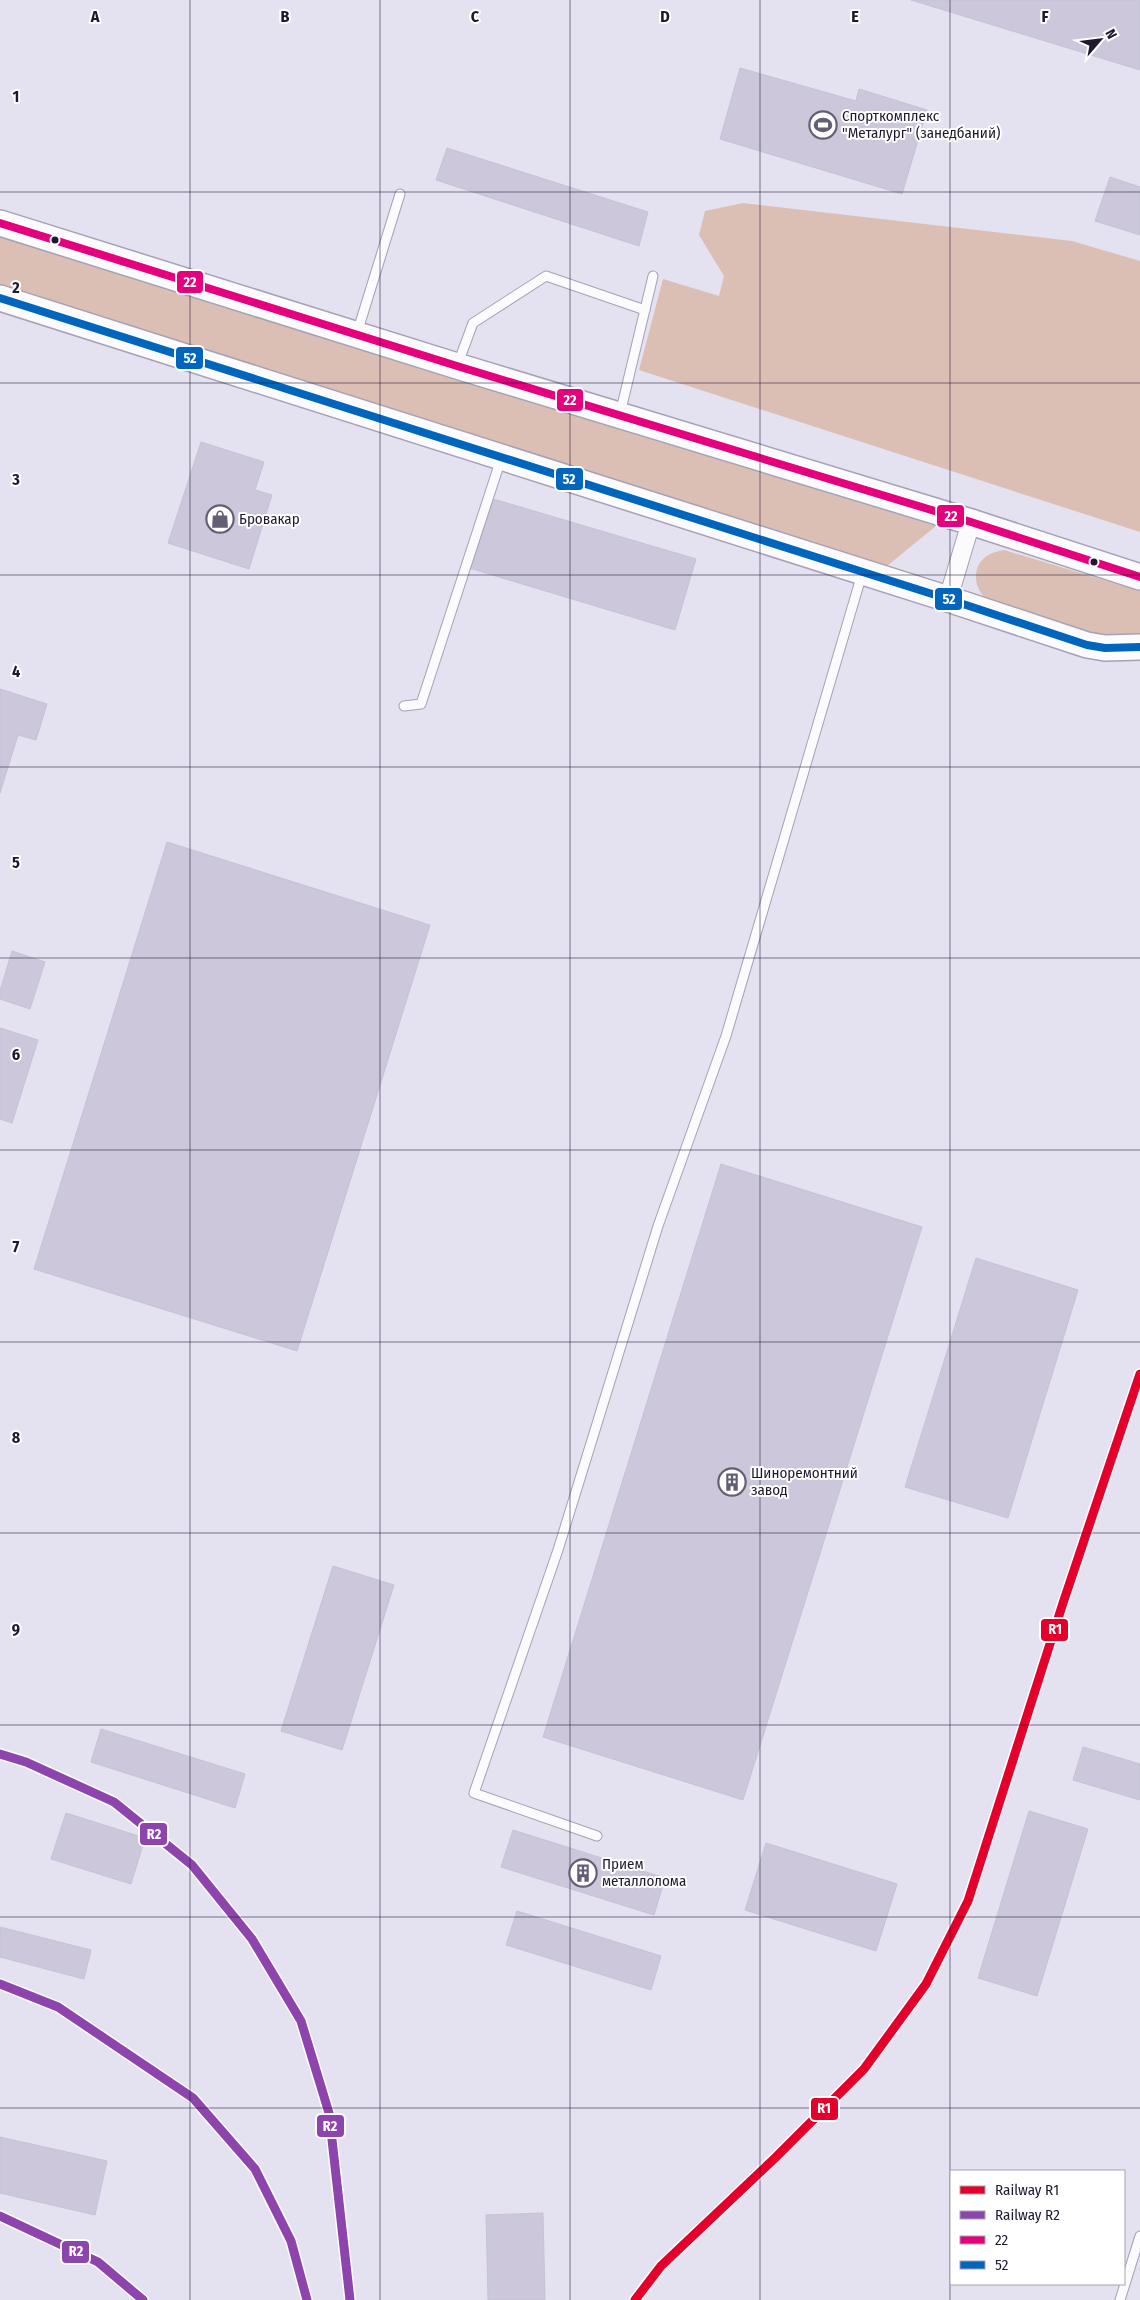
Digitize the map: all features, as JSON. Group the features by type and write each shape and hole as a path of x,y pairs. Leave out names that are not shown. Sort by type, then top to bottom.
{"street":[{"path":"0,223 456,366 971,522 1140,577"},
{"path":"0,298 948,599 1087,645 1105,648 1140,647"},
{"path":"948,599 971,522"}],"lane":[{"path":"357,334 400,194"},
{"path":"456,366 473,323 546,276 645,310"},
{"path":"620,416 653,276"},
{"path":"404,706 421,704 501,458"},
{"path":"597,1836 474,1793 558,1550 658,1226 726,1036 862,572"},
{"path":"1125,2284 1140,2236"},
{"path":"1120,2300 1125,2285"}],"shaded area":[{"path":"743,203 1072,241 1140,261 1140,532 639,370 663,279 719,296 724,276 699,235 705,211"},
{"path":"0,237 936,526 887,566 0,285"},
{"path":"1004,550 1140,591 1140,634 1106,635 1078,631 991,601 978,588 977,569 981,561 987,556"}],"building":[{"path":"911,0 1140,0 1140,70"},
{"name":"Спорткомплекс \"Металург\" (занедбаний)","path":"740,68 856,101 859,89 927,110 902,194 720,139"},
{"path":"447,148 648,212 639,246 436,180"},
{"path":"1110,177 1140,187 1140,235 1095,221"},
{"name":"Бровакар","path":"201,442 264,462 255,490 272,495 249,569 168,543"},
{"path":"490,498 696,559 675,630 469,568"},
{"path":"0,689 47,704 36,740 18,735 0,793"},
{"path":"167,842 430,925 297,1351 34,1269"},
{"path":"12,951 45,962 30,1009 0,999 0,991"},
{"path":"0,1028 38,1040 12,1123 0,1119"},
{"name":"Шиноремонтний завод","path":"721,1164 922,1227 743,1800 543,1737"},
{"path":"976,1258 1078,1290 1008,1518 905,1487"},
{"path":"333,1566 394,1585 342,1750 281,1731"},
{"path":"101,1729 245,1774 235,1808 91,1762"},
{"path":"1083,1747 1140,1764 1140,1800 1073,1780"},
{"path":"1029,1811 1088,1829 1037,1996 978,1978"},
{"path":"66,1813 145,1838 131,1884 51,1859"},
{"name":"Прием металлолома","path":"513,1830 665,1878 654,1915 501,1867"},
{"path":"766,1843 897,1884 876,1951 745,1910"},
{"path":"517,1911 661,1956 651,1990 506,1945"},
{"path":"0,1927 91,1950 84,1979 0,1957"},
{"path":"0,2137 107,2161 95,2215 0,2193"},
{"path":"543,2213 545,2300 488,2300 486,2215"}],"rail line":[{"name":"R1","path":"635,2300 661,2266 775,2158 864,2069 926,1984 968,1901 1063,1603 1140,1374"},
{"name":"R2","path":"0,1754 26,1762 114,1802 192,1865 252,1939 301,2021 329,2113 350,2300"},
{"name":"R2","path":"0,1984 58,2007 193,2098 255,2169 291,2241 307,2300"},
{"name":"R2","path":"0,2216 98,2262 143,2300"}],"transit line":[{"name":"22","path":"0,223 457,366 971,522 1140,577"},
{"name":"52","path":"0,298 948,599 1087,645 1105,648 1140,647"}],"place":[{"name":"Спорткомплекс \"Металург\" (занедбаний)","path":"823,125"},
{"name":"Бровакар","path":"220,519"},
{"name":"Шиноремонтний завод","path":"732,1482"},
{"name":"Прием металлолома","path":"583,1873"}]}
